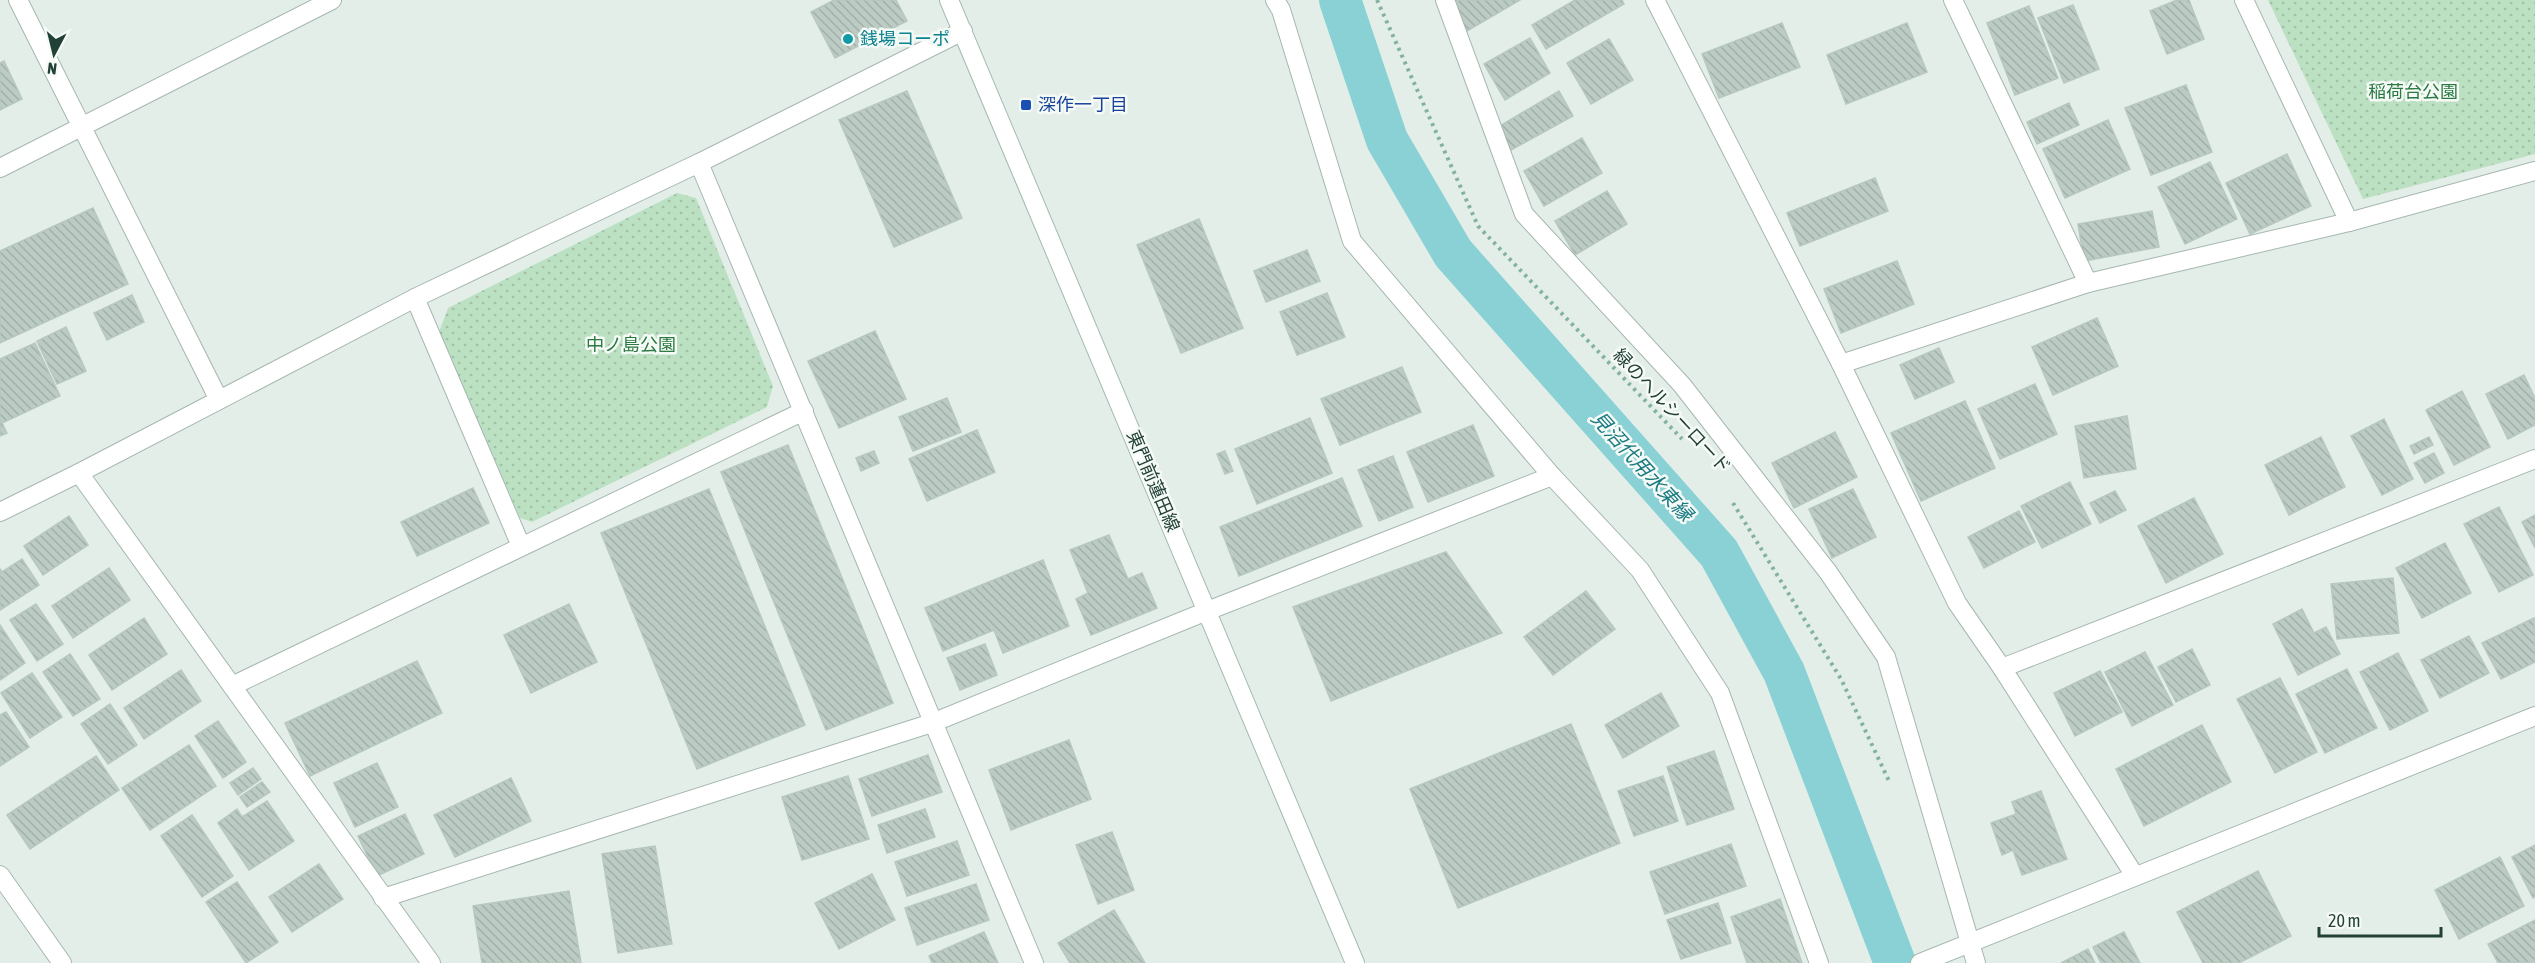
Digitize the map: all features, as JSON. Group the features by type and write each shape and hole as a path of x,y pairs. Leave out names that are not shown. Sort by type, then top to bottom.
{"street":[{"path":"18,0 219,400"},
{"path":"0,168 332,0"},
{"name":"東門前蓮田線","path":"949,0 1355,963"},
{"path":"1275,0 1281,10 1352,241 1552,476 1640,570 1720,693 1819,963"},
{"path":"1445,0 1524,214 1682,385 1828,572 1886,657 1976,963"},
{"path":"1655,0 1841,364 1958,603 2135,876"},
{"path":"1953,0 2088,283"},
{"path":"2244,0 2349,222"},
{"path":"0,512 415,298 699,163 963,31"},
{"path":"699,163 1034,963"},
{"path":"1841,364 2088,283 2349,222 2535,171"},
{"path":"415,298 521,546"},
{"path":"232,686 804,411"},
{"path":"2002,668 2535,459"},
{"path":"79,473 431,963"},
{"path":"383,897 932,723 1207,611 1552,476"},
{"path":"1920,963 2535,716"},
{"path":"0,875 62,963"}],"path":[{"name":"緑のヘルシーロード","path":"1377,0 1478,226 1688,445"},
{"name":"緑のヘルシーロード","path":"1731,500 1841,679 1890,785"}],"green space":[{"name":"稲荷台公園","path":"2268,0 2535,0 2535,154 2363,199"},
{"name":"中ノ島公園","path":"677,193 696,198 773,386 767,407 532,522 520,518 439,332 448,308"}],"building":[{"name":"銭場コーポ","path":"834,0 896,0 907,21 835,58 811,12"},
{"path":"1449,0 1520,0 1467,31"},
{"path":"1575,0 1622,0 1624,4 1546,49 1532,25"},
{"path":"2177,0 2189,0 2204,39 2167,54 2150,11"},
{"path":"2073,5 2099,69 2064,83 2038,18"},
{"path":"2029,6 2058,78 2015,95 1987,23"},
{"path":"1782,23 1800,67 1719,98 1702,54"},
{"path":"1907,23 1927,72 1846,104 1827,55"},
{"path":"1530,38 1550,73 1505,100 1484,64"},
{"path":"1609,39 1633,80 1591,104 1567,63"},
{"path":"4,61 22,99 0,110 0,63"},
{"path":"2186,85 2212,152 2151,175 2125,108"},
{"path":"907,91 962,218 894,247 839,120"},
{"path":"1559,91 1573,116 1511,150 1498,127"},
{"path":"2069,103 2079,125 2037,144 2027,122"},
{"path":"2108,120 2130,169 2065,198 2043,149"},
{"path":"1582,138 1602,173 1544,206 1524,171"},
{"path":"2287,154 2311,206 2250,234 2226,183"},
{"path":"2210,162 2237,219 2185,244 2158,187"},
{"path":"1875,178 1888,211 1800,246 1787,213"},
{"path":"1607,191 1627,224 1575,255 1555,221"},
{"path":"93,208 128,284 0,343 0,251"},
{"path":"2152,211 2159,247 2084,261 2078,224"},
{"path":"1199,219 1243,328 1181,353 1137,245"},
{"path":"1307,250 1320,281 1266,302 1254,271"},
{"path":"1897,261 1914,304 1841,333 1824,289"},
{"path":"1327,293 1345,337 1297,355 1280,312"},
{"path":"132,295 144,322 107,340 94,313"},
{"path":"2097,318 2118,366 2053,395 2032,347"},
{"path":"66,327 86,371 57,384 37,341"},
{"path":"875,331 906,399 839,428 808,361"},
{"path":"35,343 60,396 2,423 7,433 0,436 0,359"},
{"path":"1939,348 1954,382 1915,399 1900,365"},
{"path":"1402,367 1421,412 1340,445 1321,399"},
{"path":"2524,375 2535,398 2535,425 2508,439 2486,394"},
{"path":"2035,384 2057,434 2000,459 1978,409"},
{"path":"2462,391 2490,447 2454,465 2426,410"},
{"path":"947,398 961,432 913,451 899,417"},
{"path":"1965,401 1995,468 1921,501 1891,433"},
{"path":"2127,416 2136,469 2084,478 2075,426"},
{"path":"1310,418 1332,473 1257,504 1235,449"},
{"path":"2384,419 2413,479 2382,495 2351,436"},
{"path":"1473,425 1494,476 1428,502 1407,452"},
{"path":"977,430 995,472 927,501 909,459"},
{"path":"1835,432 1857,477 1794,508 1772,463"},
{"path":"2321,437 2345,487 2289,515 2265,465"},
{"path":"2429,437 2433,445 2414,454 2410,446"},
{"path":"788,445 893,703 826,730 721,472"},
{"path":"874,451 879,463 861,471 856,458"},
{"path":"1225,451 1233,471 1225,474 1217,454"},
{"path":"2434,453 2444,473 2425,483 2414,463"},
{"path":"1393,456 1413,507 1379,521 1358,470"},
{"path":"1342,478 1362,526 1239,576 1220,527"},
{"path":"2070,482 2091,524 2042,548 2021,506"},
{"path":"473,488 489,523 417,556 401,522"},
{"path":"709,489 805,725 697,769 601,533"},
{"path":"1853,489 1876,537 1832,558 1809,509"},
{"path":"2115,491 2126,510 2100,523 2090,503"},
{"path":"2194,498 2223,554 2166,583 2138,526"},
{"path":"2499,507 2533,575 2499,592 2464,524"},
{"path":"2019,511 2035,542 1984,568 1968,537"},
{"path":"2535,515 2535,548 2522,522"},
{"path":"69,516 88,545 43,575 24,546"},
{"path":"1109,535 1128,579 1142,573 1157,608 1091,635 1076,599 1088,593 1070,550"},
{"path":"2445,543 2471,593 2422,618 2396,568"},
{"path":"1446,552 1502,633 1331,701 1293,607"},
{"path":"22,559 39,585 0,610 0,569 2,572"},
{"path":"1043,560 1069,626 1003,653 994,630 943,651 925,608"},
{"path":"109,568 130,600 73,638 52,606"},
{"path":"2393,578 2399,633 2337,639 2331,584"},
{"path":"1586,591 1615,629 1553,675 1524,637"},
{"path":"36,604 63,644 37,661 10,620"},
{"path":"569,604 597,662 531,693 504,635"},
{"path":"2302,609 2314,633 2326,627 2340,654 2298,675 2273,624"},
{"path":"144,618 167,654 112,690 89,655"},
{"path":"2534,618 2535,662 2501,679 2482,643"},
{"path":"0,625 25,663 0,680"},
{"path":"2469,636 2489,673 2440,698 2421,660"},
{"path":"985,644 997,675 960,690 947,658"},
{"path":"2192,649 2210,685 2176,702 2158,667"},
{"path":"2145,652 2173,705 2132,726 2105,672"},
{"path":"2398,653 2428,711 2390,730 2360,672"},
{"path":"70,654 100,699 73,716 43,672"},
{"path":"417,661 442,713 310,776 285,723"},
{"path":"2347,669 2377,728 2325,753 2296,694"},
{"path":"181,670 201,701 144,739 124,708"},
{"path":"2100,671 2122,712 2075,736 2054,693"},
{"path":"32,673 62,717 30,738 1,693"},
{"path":"2280,678 2317,752 2275,773 2237,699"},
{"path":"1661,693 1679,726 1623,758 1605,725"},
{"path":"110,704 137,745 108,764 81,724"},
{"path":"6,712 29,747 0,766 0,715"},
{"path":"218,721 246,762 223,778 195,736"},
{"path":"1571,724 1620,843 1458,908 1410,789"},
{"path":"2202,725 2231,782 2144,826 2116,769"},
{"path":"1069,740 1091,799 1011,830 989,770"},
{"path":"189,745 216,786 150,830 122,788"},
{"path":"1714,751 1734,809 1687,825 1667,767"},
{"path":"928,755 942,792 872,816 859,779"},
{"path":"96,756 119,790 30,849 7,815"},
{"path":"377,763 398,807 355,827 334,783"},
{"path":"253,768 261,779 238,795 230,783"},
{"path":"848,776 869,839 802,860 782,797"},
{"path":"1663,776 1678,821 1634,836 1618,791"},
{"path":"511,778 531,821 455,857 434,815"},
{"path":"262,782 270,792 247,807 240,797"},
{"path":"2041,791 2067,859 2022,875 2013,850 2002,855 1991,823 2016,814 2012,802"},
{"path":"267,801 294,841 249,870 218,823 237,809 242,817"},
{"path":"925,809 935,837 887,853 878,825"},
{"path":"405,814 424,854 377,876 358,836"},
{"path":"192,815 233,876 202,897 161,836"},
{"path":"1112,832 1134,890 1098,904 1076,845"},
{"path":"957,841 969,875 907,896 895,862"},
{"path":"1731,844 1746,886 1665,914 1650,872"},
{"path":"2535,845 2535,897 2533,898 2512,857"},
{"path":"655,846 672,944 618,953 602,854"},
{"path":"2500,857 2524,906 2459,939 2435,890"},
{"path":"319,864 343,899 292,932 269,897"},
{"path":"2258,871 2291,936 2239,963 2203,963 2177,912"},
{"path":"872,874 895,920 839,949 815,903"},
{"path":"237,882 278,942 246,963 206,902"},
{"path":"976,884 989,920 917,945 905,908"},
{"path":"569,891 581,963 482,963 473,906"},
{"path":"1780,899 1802,963 1747,963 1731,917"},
{"path":"1718,903 1731,943 1681,959 1667,920"},
{"path":"1114,910 1145,963 1070,963 1058,943"},
{"path":"2535,920 2535,962 2498,963 2488,944"},
{"path":"984,932 998,963 932,963 929,956"},
{"path":"2124,932 2140,963 2101,963 2093,947"},
{"path":"2088,949 2095,963 2061,963"}],"waterway":[{"name":"見沼代用水東縁","path":"1340,0 1387,140 1453,253 1719,553 1784,672 1895,963"}],"place":[{"name":"銭場コーポ","path":"848,39"},
{"name":"深作一丁目","path":"1026,105"}]}
